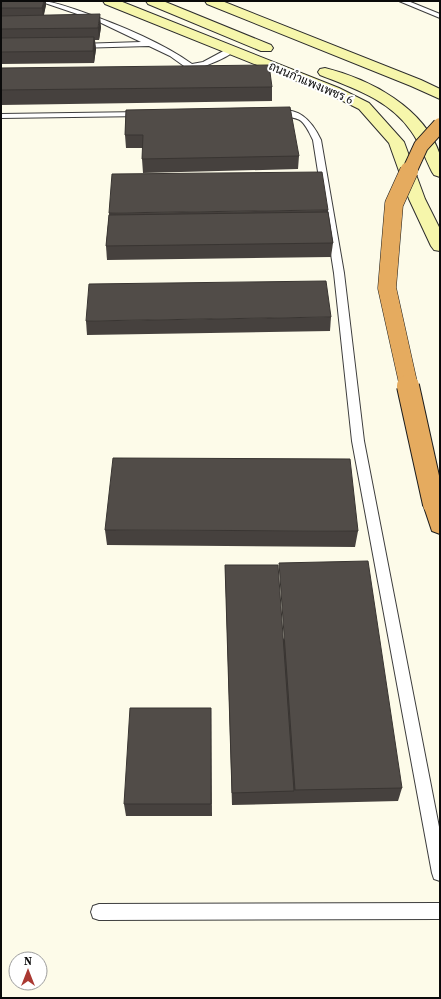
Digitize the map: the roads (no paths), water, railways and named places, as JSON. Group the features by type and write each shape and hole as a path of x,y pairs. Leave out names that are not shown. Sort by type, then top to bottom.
{"highway":[{"path":"437,514 387,288 394,204 421,146 440,125"}],"street":[{"name":"ถนนกำแพงเพชร 6","path":"109,1 334,91 364,106 396,142 418,199 440,246"},
{"name":"ถนนกำแพงเพชร 6","path":"152,1 277,52"},
{"path":"184,1 273,36 318,50 354,58"},
{"path":"211,1 416,83 440,95"},
{"name":"ถนนกำแพงเพชร 6","path":"314,67 373,92 396,106 416,127 440,172"},
{"path":"416,83 440,85"}],"lane":[{"path":"42,1 97,19 173,54 192,68"},
{"path":"402,1 440,16"},
{"path":"75,20 97,19"},
{"path":"69,46 150,44"},
{"path":"176,68 192,68 205,64 232,50"},
{"path":"264,114 288,113 297,115 311,124 317,140 339,273 358,441 440,873"},
{"path":"1,116 154,114"},
{"path":"99,912 440,911"}]}
